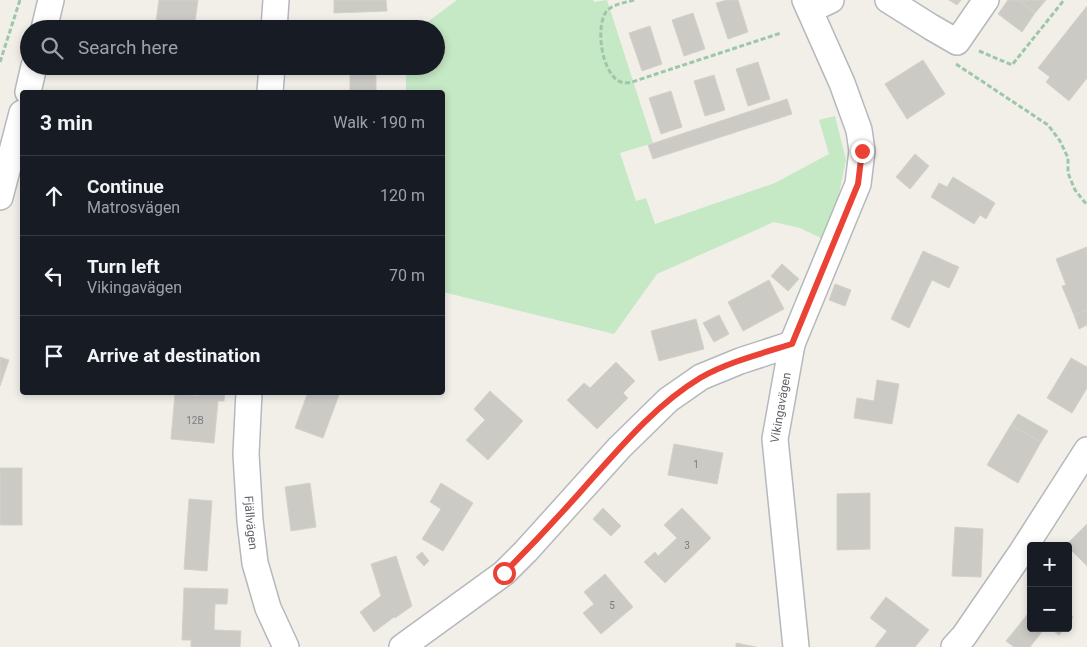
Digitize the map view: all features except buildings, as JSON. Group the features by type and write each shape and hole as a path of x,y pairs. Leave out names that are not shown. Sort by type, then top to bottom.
{"street":[{"path":"46,20 51,0"},
{"path":"275,20 276,0"},
{"path":"888,0 931,28 954,51 986,0"},
{"name":"Vikingavägen","path":"796,647 775,439 792,344 858,184 862,151 859,130 816,3"},
{"path":"28,90 32,75"},
{"path":"270,90 271,75"},
{"path":"0,197 20,121"},
{"path":"402,647 504,573 620,448 668,400 701,377 740,361 792,344"},
{"name":"Fjällvägen","path":"250,395 246,454 250,521 255,563 268,608 286,647"},
{"path":"954,647 964,636 1016,560 1087,450"}],"path":[{"path":"0,62 20,0"},
{"path":"634,0 615,5 607,11 600,31 606,61 613,76 626,84 781,33"},
{"path":"954,51 1012,64 1064,0"},
{"path":"954,51 1048,125 1060,141 1068,158 1068,173 1075,190 1087,205"}],"green space":[{"path":"457,0 593,0 594,2 607,0 653,143 620,153 636,201 646,198 655,224 775,183 829,154 819,120 835,116 846,160 836,208 823,239 800,228 774,222 657,274 614,334 445,292 445,90 406,90 406,75 445,75 445,20 430,20"}],"route":[{"path":"504,573 620,448 668,400 701,377 740,361 792,344 858,184 862,151"}]}
